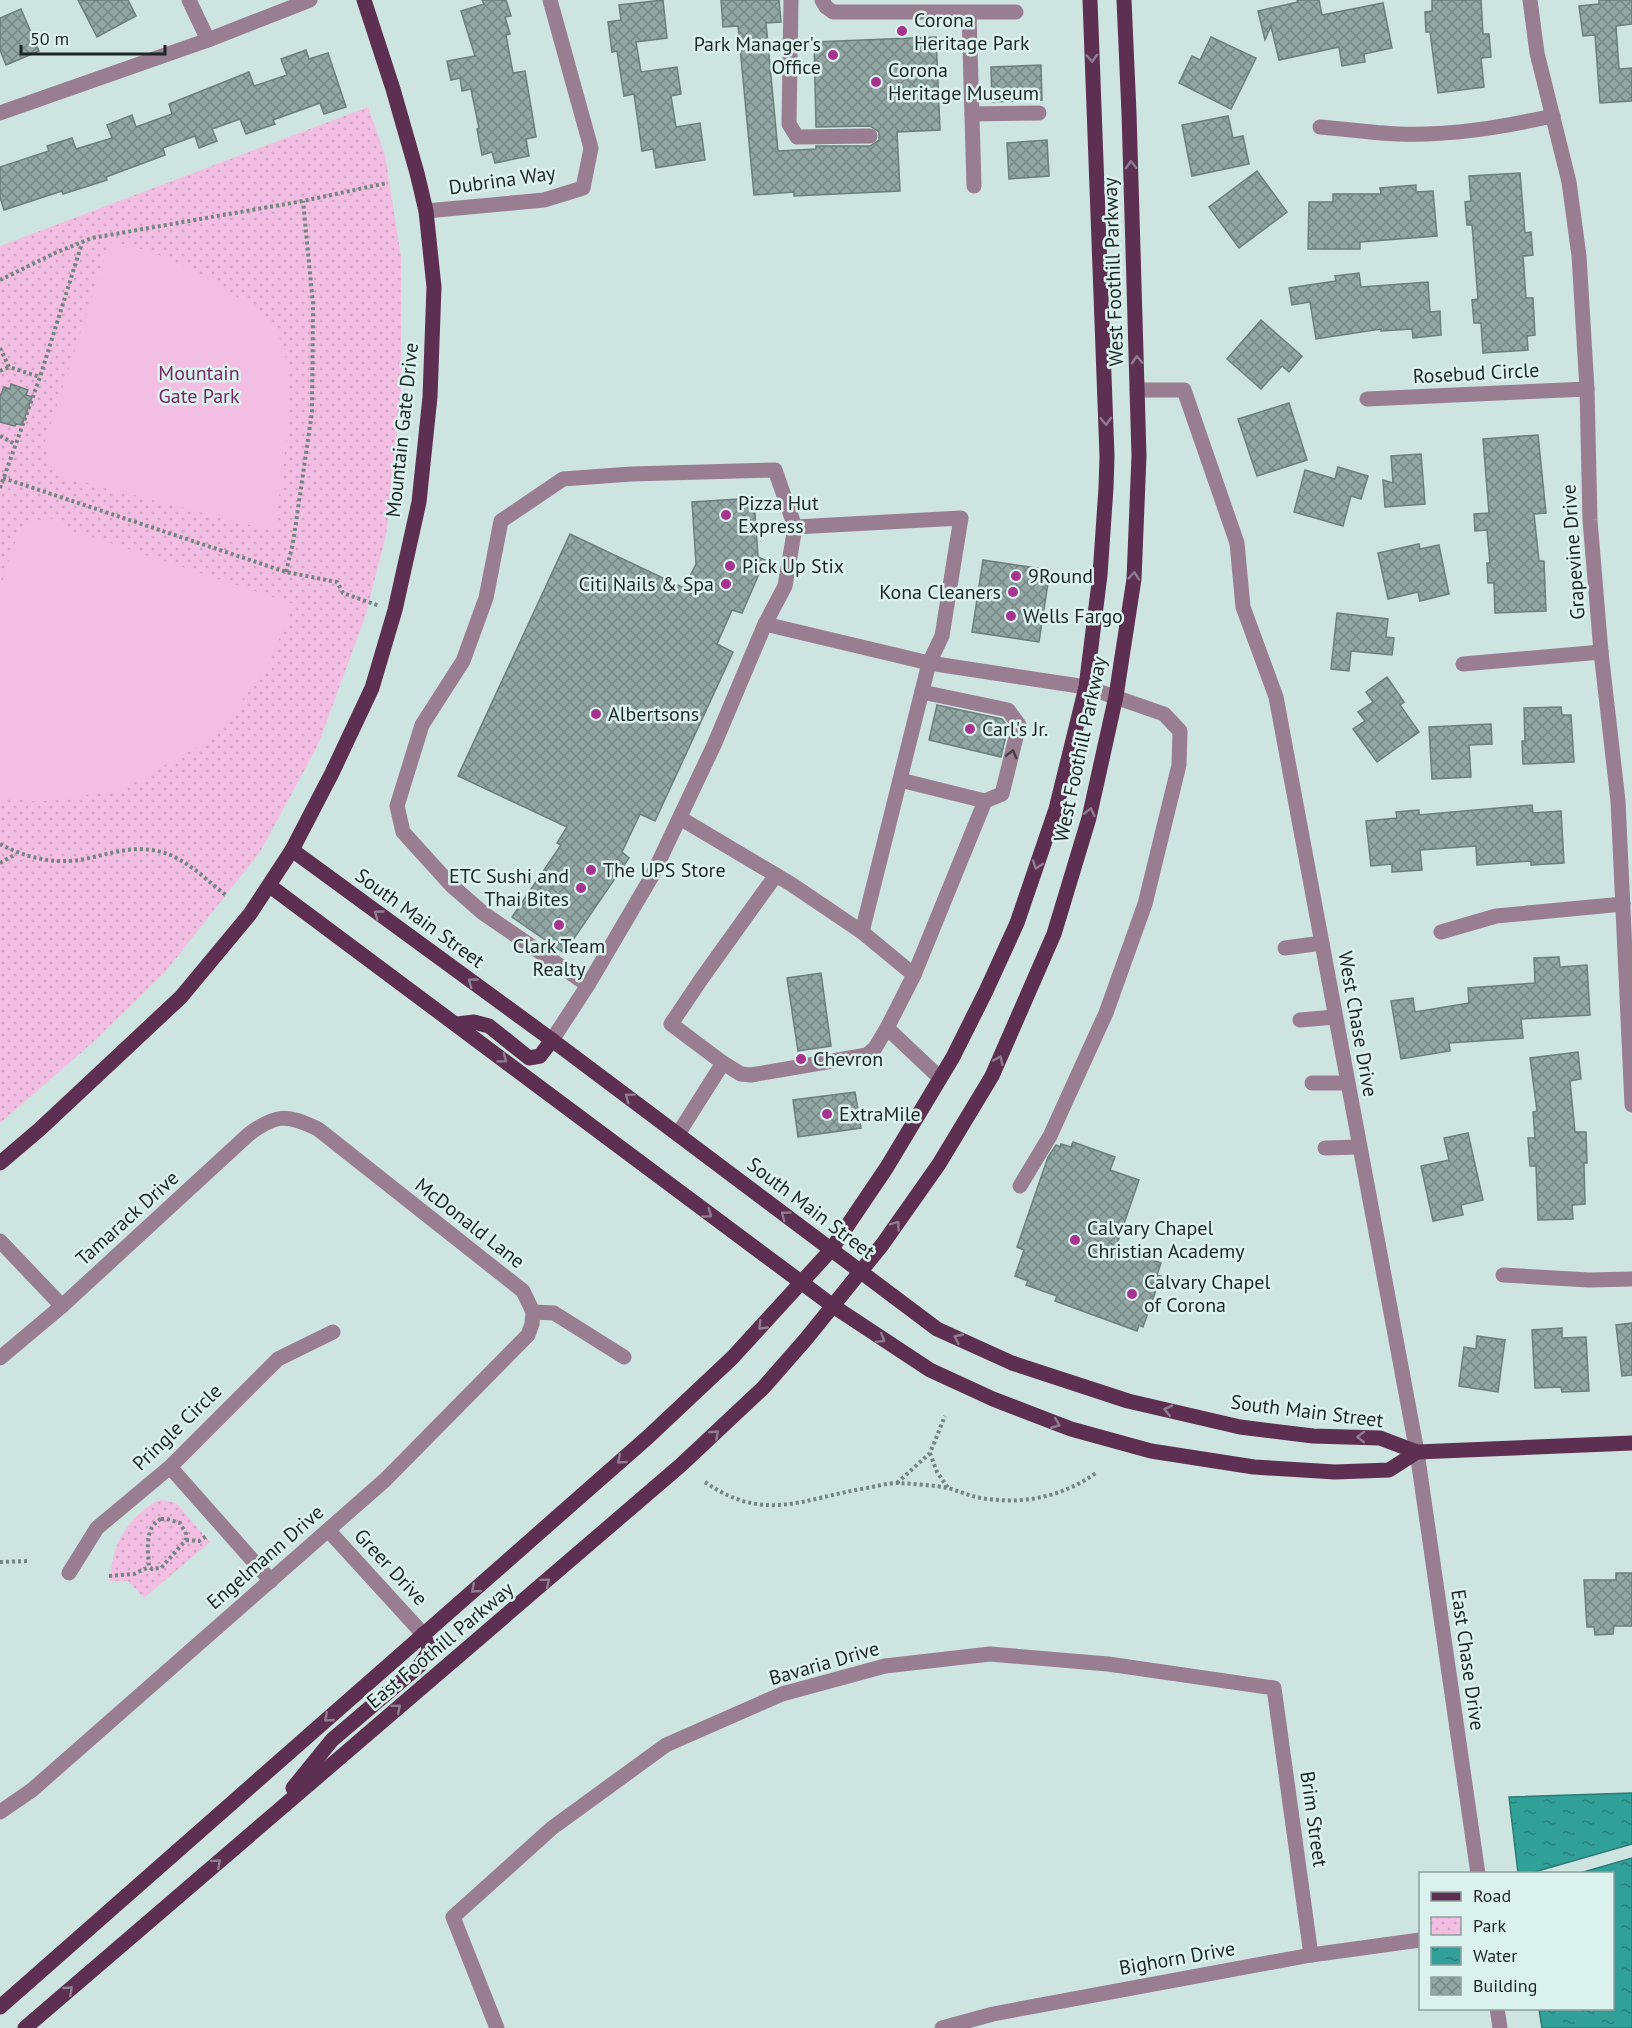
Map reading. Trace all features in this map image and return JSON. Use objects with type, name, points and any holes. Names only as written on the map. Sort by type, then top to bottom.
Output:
[{"type":"main road","name":"Mountain Gate Drive","points":[[292,850],[372,688],[395,610],[419,502],[430,398],[434,287],[426,211],[393,89],[364,0]]},
{"type":"main road","name":"West Foothill Parkway","points":[[831,1250],[887,1167],[954,1057],[1017,923],[1056,809],[1086,687],[1100,575],[1107,456],[1090,0]]},
{"type":"main road","name":"West Foothill Parkway","points":[[860,1272],[882,1245],[939,1164],[992,1076],[1025,1005],[1054,934],[1089,818],[1116,696],[1134,579],[1139,456],[1130,113],[1124,0]]},
{"type":"main road","points":[[0,1163],[40,1130],[182,997],[247,918],[292,850]]},
{"type":"main road","name":"South Main Street","points":[[292,850],[552,1040],[937,1329],[1012,1363],[1128,1401],[1240,1427],[1313,1436],[1380,1438],[1416,1452],[1632,1443]]},
{"type":"main road","points":[[270,886],[457,1024],[661,1180],[833,1306],[930,1370],[993,1399],[1071,1430],[1151,1451],[1254,1467],[1335,1472],[1389,1470],[1416,1452]]},
{"type":"main road","points":[[457,1024],[474,1022],[489,1026],[529,1058],[540,1056],[552,1040]]},
{"type":"main road","name":"East Foothill Parkway","points":[[0,2007],[648,1437],[732,1358],[831,1250]]},
{"type":"main road","name":"East Foothill Parkway","points":[[25,2028],[681,1465],[763,1388],[860,1272]]},
{"type":"main road","points":[[268,1818],[332,1740],[420,1665],[430,1650],[423,1634]]},
{"type":"street","points":[[189,0],[207,40]]},
{"type":"street","points":[[0,113],[207,40],[310,0]]},
{"type":"street","name":"Dubrina Way","points":[[426,211],[544,200],[583,188],[591,148],[550,0]]},
{"type":"street","points":[[791,0],[790,129],[797,137],[870,136]]},
{"type":"street","points":[[822,0],[833,12],[1016,12]]},
{"type":"street","name":"Grapevine Drive","points":[[1530,0],[1537,53],[1569,182],[1580,256],[1587,389],[1590,520],[1601,652],[1625,800],[1623,904],[1632,1105]]},
{"type":"street","points":[[969,13],[974,186]]},
{"type":"street","points":[[972,114],[1039,113]]},
{"type":"street","points":[[1320,127],[1398,134],[1461,132],[1554,116]]},
{"type":"street","name":"Rosebud Circle","points":[[1367,399],[1587,389]]},
{"type":"street","name":"West Chase Drive","points":[[1137,390],[1184,390],[1237,543],[1243,607],[1276,697],[1416,1452]]},
{"type":"street","points":[[552,1040],[588,985],[652,876],[680,818],[765,624],[785,586],[795,527],[775,470],[632,474],[563,479],[501,521],[486,598],[463,661],[422,725],[397,806],[403,832],[451,885],[483,913],[588,985]]},
{"type":"street","points":[[795,527],[961,519],[942,636],[929,663],[862,932]]},
{"type":"street","points":[[765,624],[929,663],[1086,687],[1164,714],[1180,731],[1179,765],[1145,904],[1106,1013],[1050,1136],[1020,1186]]},
{"type":"street","points":[[1463,664],[1601,652]]},
{"type":"street","points":[[900,780],[986,801],[1002,794],[1019,725],[1008,710],[922,692]]},
{"type":"street","points":[[776,875],[671,1024],[741,1074],[751,1075],[867,1055],[875,1048],[914,975],[986,801]]},
{"type":"street","points":[[680,818],[776,875],[862,932],[914,975]]},
{"type":"street","points":[[1441,932],[1496,916],[1623,904]]},
{"type":"street","points":[[1285,948],[1322,943]]},
{"type":"street","points":[[1300,1020],[1335,1017]]},
{"type":"street","points":[[887,1028],[940,1078]]},
{"type":"street","points":[[678,1134],[723,1063]]},
{"type":"street","points":[[1312,1083],[1347,1083]]},
{"type":"street","name":"Tamarack Drive","points":[[0,1358],[62,1306],[249,1134],[266,1122],[286,1118]]},
{"type":"street","name":"McDonald Lane","points":[[286,1118],[302,1121],[318,1129],[523,1291],[533,1312]]},
{"type":"street","points":[[1325,1148],[1359,1147]]},
{"type":"street","points":[[0,1241],[62,1306]]},
{"type":"street","points":[[1503,1275],[1589,1280],[1632,1279]]},
{"type":"street","points":[[533,1312],[554,1313],[624,1358]]},
{"type":"street","name":"Engelmann Drive","points":[[0,1812],[32,1790],[385,1480],[528,1335],[533,1312]]},
{"type":"street","name":"Pringle Circle","points":[[69,1573],[97,1528],[170,1467],[278,1359],[333,1332]]},
{"type":"street","name":"East Chase Drive","points":[[1416,1452],[1478,1872]]},
{"type":"street","points":[[170,1467],[271,1581]]},
{"type":"street","name":"Greer Drive","points":[[328,1530],[423,1634]]},
{"type":"street","name":"Bavaria Drive","points":[[497,2028],[453,1917],[552,1828],[666,1744],[782,1694],[885,1666],[990,1654],[1108,1664],[1274,1688]]},
{"type":"street","name":"Brim Street","points":[[1274,1688],[1311,1955]]},
{"type":"street","name":"Bighorn Drive","points":[[942,2028],[993,2014],[1311,1955],[1419,1940]]},
{"type":"street","points":[[1497,2010],[1500,2028]]},
{"type":"path","points":[[0,280],[54,253],[92,238],[303,201],[387,183]]},
{"type":"path","points":[[286,572],[293,543],[312,412],[314,304],[303,201]]},
{"type":"path","points":[[0,488],[40,377],[83,242]]},
{"type":"path","points":[[0,348],[9,367],[40,377]]},
{"type":"path","points":[[0,372],[9,367]]},
{"type":"path","points":[[0,436],[15,444]]},
{"type":"path","points":[[3,478],[286,572],[337,582],[343,593],[395,610]]},
{"type":"path","points":[[0,844],[17,854],[58,861],[78,860],[136,848],[160,851],[184,862],[226,896]]},
{"type":"path","points":[[0,863],[17,854]]},
{"type":"path","points":[[896,1483],[930,1453],[945,1416]]},
{"type":"path","points":[[930,1453],[937,1472],[948,1488]]},
{"type":"path","points":[[705,1482],[746,1502],[789,1506],[852,1490],[896,1483],[948,1488],[986,1499],[1029,1500],[1064,1492],[1096,1473]]},
{"type":"path","points":[[110,1576],[134,1574],[149,1567],[160,1568],[186,1540],[186,1534],[180,1523],[167,1519],[155,1522],[148,1544],[149,1567]]},
{"type":"path","points":[[186,1540],[199,1541],[208,1535]]},
{"type":"path","points":[[0,1562],[30,1561]]},
{"type":"green space","name":"Mountain Gate Park","points":[[368,107],[385,155],[401,257],[401,395],[386,535],[365,617],[318,745],[260,852],[165,972],[91,1044],[0,1123],[0,246]]},
{"type":"green space","points":[[110,242],[146,251],[204,276],[263,314],[276,332],[286,359],[289,388],[286,445],[274,531],[67,478],[50,465],[44,444]]},
{"type":"green space","points":[[50,518],[67,529],[294,604],[267,667],[216,736],[121,790],[39,802],[0,797],[0,588],[12,549],[25,524]]},
{"type":"green space","points":[[161,1500],[176,1503],[210,1542],[144,1598],[128,1581],[110,1581],[113,1561],[118,1543],[127,1527],[141,1512]]},
{"type":"water","points":[[1632,1793],[1632,1844],[1534,1872],[1518,1872],[1509,1797]]},
{"type":"water","points":[[1632,1858],[1632,2028],[1542,2028],[1539,2010],[1614,2010],[1614,1872],[1583,1872]]},
{"type":"building","points":[[78,0],[128,0],[136,16],[97,37]]},
{"type":"building","points":[[482,0],[506,0],[511,16],[505,17],[510,34],[506,35],[513,73],[525,71],[536,137],[526,139],[529,156],[495,163],[492,152],[482,155],[471,89],[462,91],[460,78],[451,80],[447,61],[475,56],[461,11],[484,4]]},
{"type":"building","points":[[663,0],[667,38],[636,42],[641,72],[677,67],[681,94],[671,96],[676,127],[700,123],[705,160],[656,168],[653,149],[642,151],[634,94],[624,96],[617,51],[612,52],[608,22],[621,20],[619,5]]},
{"type":"building","points":[[721,0],[779,0],[781,22],[766,23],[778,151],[816,149],[816,146],[870,146],[879,140],[879,132],[870,126],[816,127],[814,42],[936,37],[940,130],[897,132],[900,191],[794,196],[794,192],[754,195],[738,26],[723,27]]},
{"type":"building","points":[[1297,0],[1319,0],[1322,15],[1383,3],[1392,48],[1364,54],[1365,62],[1342,66],[1339,47],[1279,60],[1271,26],[1265,40],[1258,11],[1298,2]]},
{"type":"building","points":[[1432,0],[1481,0],[1483,34],[1489,34],[1491,57],[1481,58],[1484,87],[1438,93],[1430,32],[1426,32],[1425,12],[1432,11]]},
{"type":"building","points":[[1599,0],[1632,0],[1632,24],[1616,26],[1619,69],[1632,68],[1632,101],[1600,103],[1595,35],[1583,36],[1579,6],[1599,4]]},
{"type":"building","points":[[21,9],[39,51],[6,65],[0,50],[0,18]]},
{"type":"building","points":[[1211,37],[1256,58],[1231,109],[1179,83],[1192,56],[1200,60]]},
{"type":"building","points":[[306,50],[309,59],[328,53],[346,107],[324,114],[320,103],[273,120],[275,124],[246,134],[240,119],[212,129],[217,141],[199,148],[195,136],[163,148],[165,155],[106,177],[107,180],[63,194],[62,191],[4,210],[0,197],[0,167],[49,151],[47,146],[72,138],[76,149],[112,138],[107,125],[132,115],[136,127],[172,114],[169,104],[249,72],[254,86],[287,75],[281,59]]},
{"type":"building","points":[[1041,65],[1042,100],[992,102],[991,67]]},
{"type":"building","points":[[1228,116],[1233,138],[1243,136],[1249,164],[1192,176],[1182,125]]},
{"type":"building","points":[[1047,140],[1049,176],[1009,179],[1007,143]]},
{"type":"building","points":[[1257,171],[1287,212],[1239,248],[1209,207]]},
{"type":"building","points":[[1520,173],[1525,233],[1531,232],[1533,255],[1523,256],[1526,298],[1533,298],[1535,335],[1527,336],[1528,350],[1483,353],[1481,323],[1474,323],[1472,300],[1478,299],[1472,225],[1467,225],[1465,202],[1471,201],[1469,176]]},
{"type":"building","points":[[1416,185],[1416,192],[1433,191],[1437,236],[1360,242],[1360,249],[1308,249],[1309,202],[1333,202],[1333,194],[1381,194],[1380,188]]},
{"type":"building","points":[[1359,273],[1361,287],[1428,282],[1430,312],[1440,311],[1441,335],[1413,338],[1412,329],[1381,331],[1381,329],[1316,339],[1310,302],[1292,305],[1289,288],[1336,281],[1335,276]]},
{"type":"building","points":[[1261,320],[1302,356],[1289,372],[1282,366],[1261,389],[1227,359]]},
{"type":"building","points":[[11,384],[28,390],[26,395],[32,397],[22,425],[16,424],[15,426],[0,422],[0,396],[4,387],[10,389]]},
{"type":"building","points":[[1289,403],[1307,460],[1257,476],[1238,419]]},
{"type":"building","points":[[1538,435],[1546,513],[1534,514],[1539,561],[1544,561],[1546,611],[1495,613],[1494,583],[1488,583],[1487,563],[1490,563],[1487,530],[1475,531],[1474,514],[1489,513],[1483,439]]},
{"type":"building","points":[[1421,454],[1425,504],[1385,507],[1383,480],[1393,483],[1391,456]]},
{"type":"building","points":[[1338,467],[1368,476],[1361,499],[1351,496],[1343,526],[1294,512],[1305,470],[1335,479]]},
{"type":"building","name":"Albertsons","points":[[754,498],[758,557],[765,560],[742,613],[732,610],[717,644],[733,652],[655,821],[640,814],[622,852],[629,858],[564,953],[512,917],[561,845],[557,843],[567,827],[458,776],[570,534],[684,588],[696,564],[692,502]]},
{"type":"building","points":[[1419,544],[1420,549],[1439,545],[1449,594],[1420,601],[1418,592],[1388,599],[1378,553]]},
{"type":"building","points":[[983,560],[1050,570],[1039,642],[972,632]]},
{"type":"building","points":[[1337,613],[1388,619],[1386,637],[1394,638],[1392,655],[1351,651],[1349,671],[1331,669]]},
{"type":"building","points":[[1387,677],[1404,702],[1400,705],[1419,732],[1377,762],[1353,729],[1365,721],[1358,712],[1373,702],[1366,692]]},
{"type":"building","name":"Carl's Jr.","points":[[937,705],[1002,719],[1008,727],[1001,757],[929,740]]},
{"type":"building","points":[[1561,707],[1562,715],[1571,715],[1574,762],[1523,764],[1524,708]]},
{"type":"building","points":[[1491,724],[1492,744],[1469,745],[1471,777],[1432,779],[1429,727]]},
{"type":"building","points":[[1532,805],[1533,813],[1561,811],[1564,863],[1531,865],[1531,861],[1477,865],[1476,846],[1420,850],[1422,870],[1392,872],[1392,864],[1371,866],[1366,821],[1397,818],[1396,812],[1419,810],[1419,815]]},
{"type":"building","points":[[1559,957],[1560,967],[1587,965],[1590,1015],[1521,1019],[1523,1038],[1449,1043],[1450,1051],[1401,1059],[1391,1001],[1413,998],[1415,1012],[1469,1003],[1468,988],[1535,983],[1534,958]]},
{"type":"building","points":[[821,973],[831,1046],[798,1051],[787,978]]},
{"type":"building","points":[[1578,1052],[1581,1079],[1570,1081],[1575,1132],[1586,1132],[1585,1204],[1572,1205],[1573,1219],[1538,1220],[1536,1166],[1530,1166],[1528,1138],[1535,1138],[1533,1112],[1537,1111],[1530,1058]]},
{"type":"building","name":"ExtraMile","points":[[855,1092],[861,1128],[798,1137],[793,1100]]},
{"type":"building","points":[[1468,1133],[1483,1200],[1461,1205],[1463,1215],[1433,1221],[1421,1166],[1449,1160],[1444,1138]]},
{"type":"building","points":[[1073,1142],[1115,1157],[1110,1170],[1139,1180],[1116,1247],[1161,1263],[1157,1275],[1161,1276],[1143,1327],[1139,1325],[1137,1331],[1055,1301],[1057,1296],[1026,1285],[1028,1281],[1015,1276],[1024,1250],[1017,1247],[1048,1157],[1056,1145],[1071,1147]]},
{"type":"building","points":[[1632,1323],[1632,1375],[1622,1376],[1616,1325]]},
{"type":"building","points":[[1562,1328],[1562,1338],[1586,1337],[1589,1391],[1562,1392],[1561,1387],[1535,1388],[1532,1330]]},
{"type":"building","points":[[1477,1336],[1505,1340],[1498,1392],[1459,1386],[1464,1347],[1476,1349]]},
{"type":"building","points":[[1616,1573],[1632,1573],[1632,1626],[1614,1626],[1613,1634],[1595,1635],[1594,1627],[1587,1627],[1584,1580],[1616,1580]]},
{"type":"place","name":"Corona Heritage Park","points":[[902,31]]},
{"type":"place","name":"Park Manager's Office","points":[[833,55]]},
{"type":"place","name":"Corona Heritage Museum","points":[[876,82]]},
{"type":"place","name":"Pizza Hut Express","points":[[726,515]]},
{"type":"place","name":"Pick Up Stix","points":[[730,566]]},
{"type":"place","name":"9Round","points":[[1016,576]]},
{"type":"place","name":"Citi Nails & Spa","points":[[726,584]]},
{"type":"place","name":"Kona Cleaners","points":[[1013,592]]},
{"type":"place","name":"Wells Fargo","points":[[1011,616]]},
{"type":"place","name":"Albertsons","points":[[596,714]]},
{"type":"place","name":"Carl's Jr.","points":[[970,729]]},
{"type":"place","name":"The UPS Store","points":[[591,870]]},
{"type":"place","name":"ETC Sushi and Thai Bites","points":[[581,888]]},
{"type":"place","name":"Clark Team Realty","points":[[559,925]]},
{"type":"place","name":"Chevron","points":[[801,1059]]},
{"type":"place","name":"ExtraMile","points":[[827,1114]]},
{"type":"place","name":"Calvary Chapel Christian Academy","points":[[1075,1240]]},
{"type":"place","name":"Calvary Chapel of Corona","points":[[1132,1294]]}]
